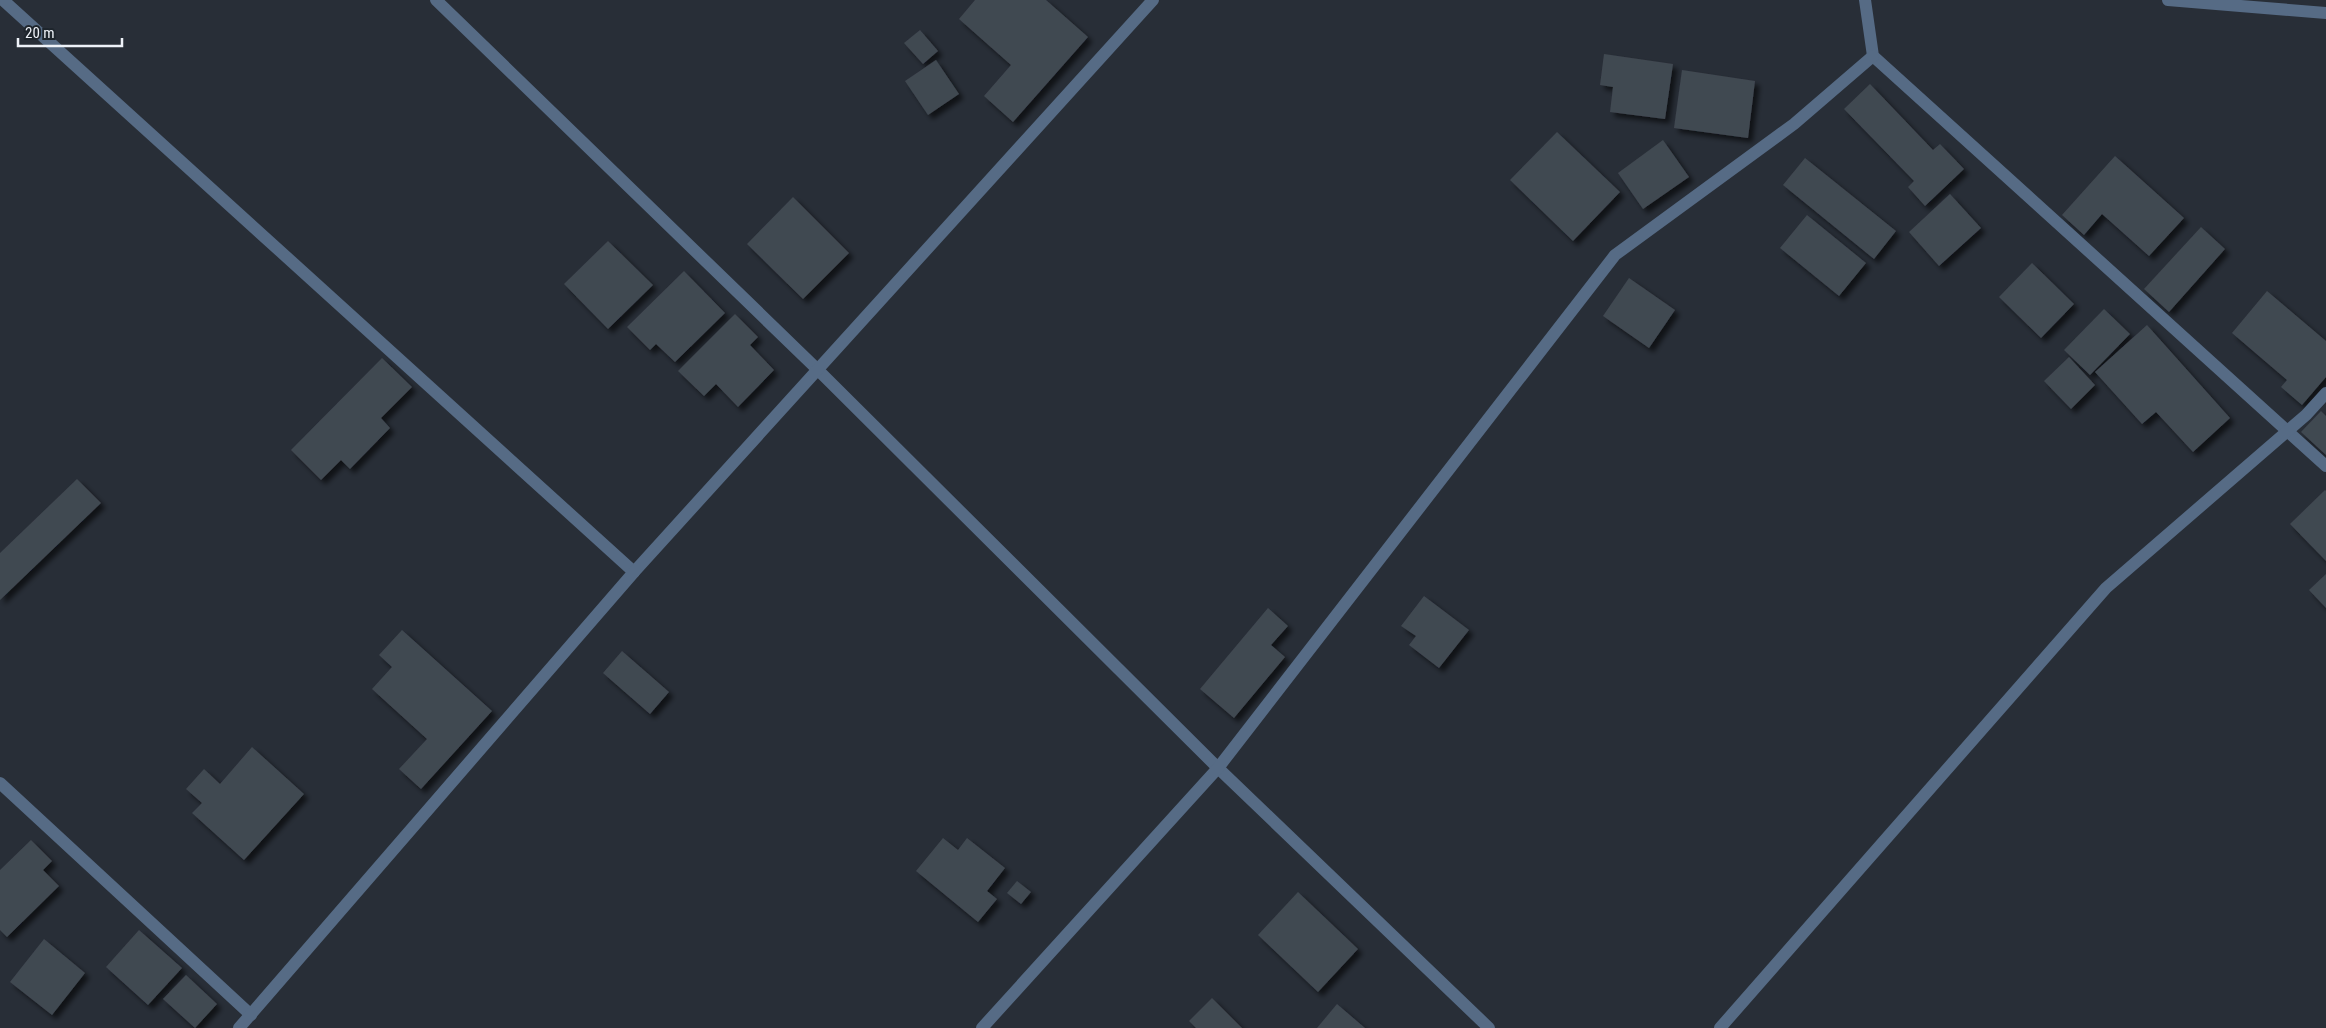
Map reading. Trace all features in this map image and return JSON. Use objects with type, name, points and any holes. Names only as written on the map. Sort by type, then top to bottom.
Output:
[{"type":"street","points":[[3,0],[634,572]]},
{"type":"street","points":[[436,0],[819,371],[1218,768],[1489,1028]]},
{"type":"street","points":[[239,1028],[634,572],[819,371],[1153,0]]},
{"type":"street","points":[[1865,0],[1873,56],[2326,466]]},
{"type":"street","points":[[2168,0],[2326,13]]},
{"type":"street","points":[[982,1028],[1218,768],[1615,255],[1794,124],[1873,56]]},
{"type":"street","points":[[1720,1028],[2106,588],[2306,415],[2326,393]]},
{"type":"street","points":[[0,783],[252,1015]]},
{"type":"building","points":[[975,0],[1046,0],[1088,37],[1013,122],[984,96],[1011,65],[959,19]]},
{"type":"building","points":[[920,30],[938,51],[923,64],[904,43]]},
{"type":"building","points":[[1604,54],[1673,64],[1665,119],[1610,112],[1613,87],[1600,85]]},
{"type":"building","points":[[936,60],[959,94],[928,115],[905,81]]},
{"type":"building","points":[[1682,70],[1755,81],[1748,138],[1674,128]]},
{"type":"building","points":[[1870,84],[1933,150],[1940,144],[1964,169],[1925,206],[1908,187],[1914,181],[1844,109]]},
{"type":"building","points":[[1557,132],[1620,192],[1573,241],[1510,180]]},
{"type":"building","points":[[1663,140],[1689,177],[1643,209],[1618,173]]},
{"type":"building","points":[[2115,156],[2184,218],[2149,256],[2102,214],[2084,235],[2062,215]]},
{"type":"building","points":[[1805,158],[1896,231],[1874,259],[1783,185]]},
{"type":"building","points":[[1950,194],[1981,228],[1939,266],[1909,232]]},
{"type":"building","points":[[793,197],[849,253],[803,299],[747,244]]},
{"type":"building","points":[[1807,215],[1866,263],[1839,296],[1780,248]]},
{"type":"building","points":[[2201,227],[2225,249],[2169,312],[2144,289]]},
{"type":"building","points":[[608,241],[653,285],[608,329],[564,284]]},
{"type":"building","points":[[2032,263],[2074,304],[2041,338],[1999,297]]},
{"type":"building","points":[[684,271],[725,313],[675,362],[656,344],[650,350],[627,327]]},
{"type":"building","points":[[1629,278],[1675,310],[1649,348],[1603,316]]},
{"type":"building","points":[[2267,291],[2326,341],[2326,377],[2302,405],[2281,387],[2287,380],[2232,333]]},
{"type":"building","points":[[2104,309],[2130,334],[2090,375],[2064,350]]},
{"type":"building","points":[[735,314],[758,337],[750,345],[774,370],[738,407],[716,384],[704,396],[678,371]]},
{"type":"building","points":[[2147,325],[2230,418],[2193,452],[2156,412],[2142,424],[2095,372]]},
{"type":"building","points":[[2069,357],[2095,385],[2071,409],[2044,381]]},
{"type":"building","points":[[382,358],[412,387],[381,418],[390,428],[350,469],[341,460],[321,480],[291,450]]},
{"type":"building","points":[[2321,411],[2326,416],[2326,455],[2301,432]]},
{"type":"building","points":[[77,479],[101,503],[0,600],[0,553]]},
{"type":"building","points":[[2326,491],[2326,561],[2290,524]]},
{"type":"building","points":[[2326,574],[2326,608],[2309,590]]},
{"type":"building","points":[[1424,596],[1469,630],[1439,668],[1409,645],[1416,636],[1401,626]]},
{"type":"building","points":[[1268,608],[1288,626],[1271,645],[1285,657],[1234,718],[1200,689]]},
{"type":"building","points":[[402,630],[492,711],[421,789],[399,769],[427,739],[372,689],[392,667],[379,655]]},
{"type":"building","points":[[622,651],[669,692],[650,714],[603,673]]},
{"type":"building","points":[[252,747],[304,794],[244,860],[192,813],[202,803],[186,789],[204,769],[220,784]]},
{"type":"building","points":[[943,838],[958,850],[967,838],[1005,868],[987,891],[997,899],[978,922],[916,871]]},
{"type":"building","points":[[31,840],[52,861],[43,870],[59,886],[7,937],[0,930],[0,870]]},
{"type":"building","points":[[1017,881],[1031,892],[1021,904],[1007,893]]},
{"type":"building","points":[[1298,892],[1358,949],[1318,992],[1258,935]]},
{"type":"building","points":[[139,930],[182,968],[148,1005],[106,967]]},
{"type":"building","points":[[44,939],[85,973],[52,1015],[10,982]]},
{"type":"building","points":[[186,975],[217,1004],[195,1028],[163,999]]},
{"type":"building","points":[[1212,998],[1242,1028],[1196,1028],[1189,1021]]},
{"type":"building","points":[[1337,1004],[1365,1028],[1317,1028]]}]
